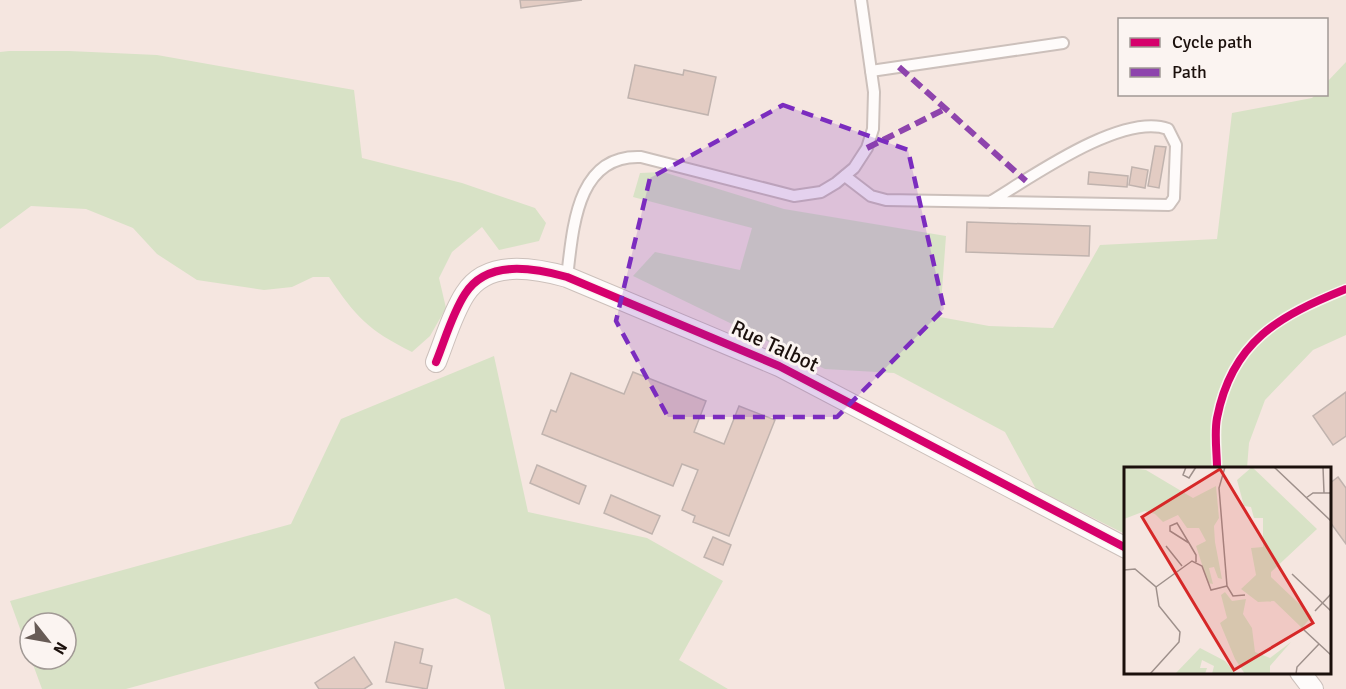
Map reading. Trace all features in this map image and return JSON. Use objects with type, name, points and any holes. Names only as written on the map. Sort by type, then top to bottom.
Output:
[{"type":"street","name":"Rue Talbot","points":[[436,362],[465,293],[480,279],[500,270],[536,268],[567,277],[779,366],[1124,547]]},
{"type":"street","points":[[1302,674],[1313,689]]},
{"type":"lane","points":[[567,277],[575,214],[580,202],[591,181],[605,164],[624,156],[641,157],[794,196],[821,192],[844,176],[867,148],[873,129],[874,92],[861,0]]},
{"type":"lane","points":[[871,71],[1063,43]]},
{"type":"lane","points":[[844,176],[871,196],[886,200],[990,202],[1169,205],[1174,198],[1176,145],[1168,129],[1158,125],[1143,125],[1094,141],[990,202]]},
{"type":"highlighted area","points":[[783,105],[908,150],[944,309],[837,417],[668,417],[616,321],[650,178]]},
{"type":"green space","points":[[0,52],[157,55],[354,90],[362,158],[462,183],[535,208],[546,223],[539,241],[499,250],[482,227],[452,252],[439,278],[446,308],[430,336],[412,352],[384,337],[364,321],[329,277],[313,277],[292,287],[264,290],[197,280],[157,254],[133,228],[86,209],[31,206],[0,229]]},
{"type":"green space","points":[[1346,62],[1346,335],[1313,350],[1265,400],[1249,443],[1247,467],[1124,467],[1124,533],[1036,489],[1005,432],[894,373],[825,369],[633,276],[655,252],[740,270],[752,228],[633,197],[640,173],[663,172],[784,209],[946,236],[940,317],[989,326],[1053,328],[1100,245],[1217,239],[1232,113],[1314,96],[1328,96],[1328,81]]},
{"type":"green space","points":[[494,356],[528,512],[647,538],[723,581],[679,660],[728,689],[505,689],[490,615],[456,598],[126,689],[42,689],[35,671],[78,671],[78,611],[18,611],[18,623],[10,601],[291,524],[341,419]]},
{"type":"building","points":[[520,0],[582,0],[521,8]]},
{"type":"building","points":[[635,65],[683,75],[684,70],[716,77],[708,115],[628,98]]},
{"type":"building","points":[[1155,146],[1166,147],[1159,188],[1148,186]]},
{"type":"building","points":[[1132,167],[1148,170],[1145,188],[1129,185]]},
{"type":"building","points":[[1089,172],[1128,176],[1127,187],[1088,184]]},
{"type":"building","points":[[967,222],[1090,226],[1089,256],[966,252]]},
{"type":"building","points":[[633,372],[706,401],[694,432],[724,444],[739,406],[775,420],[729,536],[693,522],[695,516],[682,510],[698,470],[682,464],[673,486],[542,434],[551,410],[556,412],[571,373],[624,394]]},
{"type":"building","points":[[1346,392],[1346,436],[1333,445],[1313,416]]},
{"type":"building","points":[[537,465],[586,486],[579,504],[530,483]]},
{"type":"building","points":[[1338,477],[1346,488],[1346,544],[1331,523],[1331,482]]},
{"type":"building","points":[[611,495],[660,516],[652,534],[604,513]]},
{"type":"building","points":[[713,537],[731,545],[723,565],[704,557]]},
{"type":"building","points":[[395,642],[423,649],[420,663],[432,666],[427,689],[386,682]]},
{"type":"building","points":[[354,657],[372,684],[364,689],[319,689],[315,683]]},
{"type":"marked path","points":[[899,67],[1026,181]]},
{"type":"marked path","points":[[867,148],[945,109]]},
{"type":"cycle path","points":[[436,362],[460,302],[474,283],[486,275],[498,271],[526,269],[567,277],[779,366],[1124,547]]},
{"type":"cycle path","points":[[1217,467],[1217,418],[1224,391],[1234,369],[1247,350],[1280,321],[1346,289]]}]
